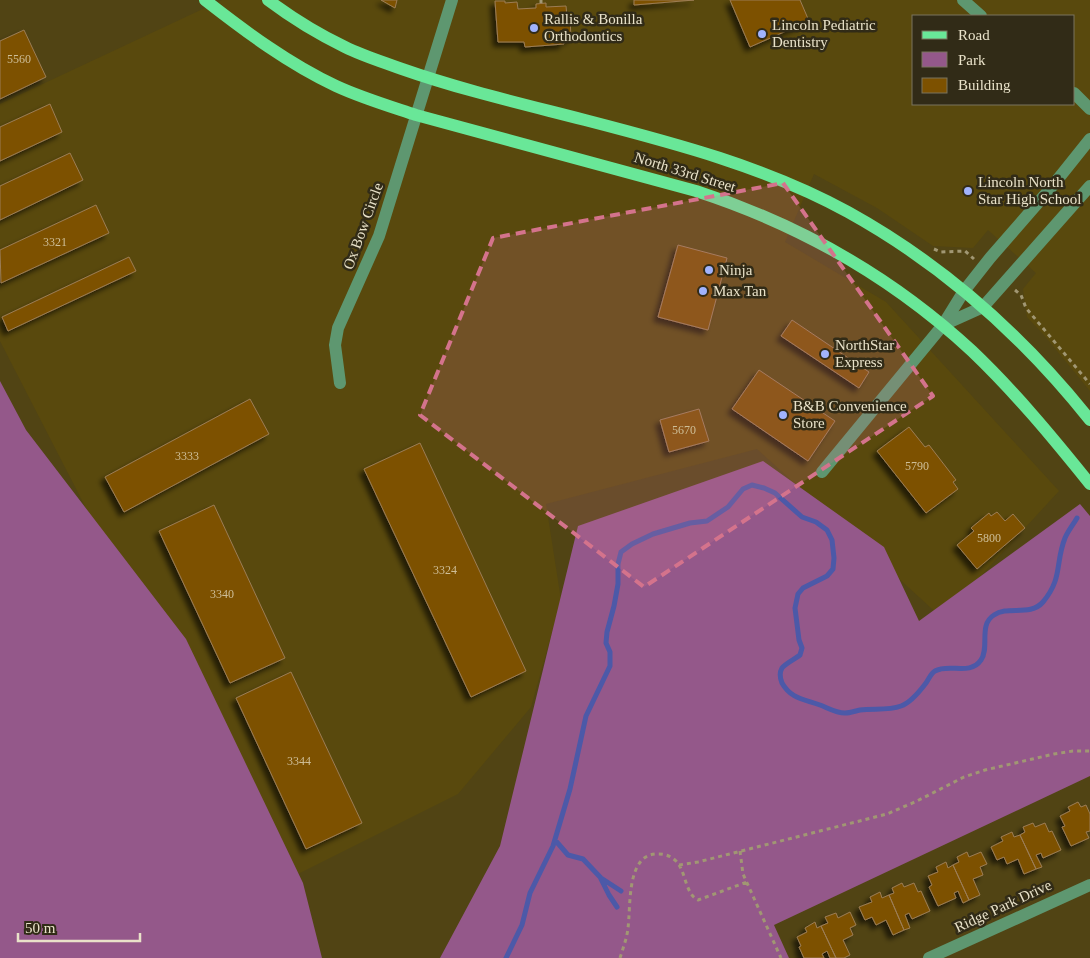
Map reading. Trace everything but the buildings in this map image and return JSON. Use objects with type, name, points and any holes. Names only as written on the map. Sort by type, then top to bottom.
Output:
[{"type":"main road","name":"North 33rd Street","points":[[206,0],[240,27],[302,68],[337,86],[416,115],[734,203],[823,244],[890,287],[943,325],[973,352],[1035,416],[1090,484]]},
{"type":"main road","name":"North 33rd Street","points":[[268,0],[314,30],[345,47],[426,78],[686,147],[748,168],[847,212],[916,254],[983,307],[1036,357],[1090,420]]},
{"type":"street","name":"Ox Bow Circle","points":[[340,383],[335,345],[338,328],[379,236],[426,78],[452,0]]},
{"type":"street","points":[[963,0],[980,15]]},
{"type":"street","points":[[1075,94],[1090,109]]},
{"type":"street","points":[[822,472],[943,325],[964,291],[1090,139]]},
{"type":"street","points":[[943,325],[983,307],[1090,186]]},
{"type":"street","name":"Ridge Park Drive","points":[[929,958],[1090,885]]},
{"type":"path","points":[[679,865],[698,862],[887,814],[964,777],[985,770],[1054,754],[1090,751]]},
{"type":"path","points":[[740,851],[742,870],[780,958]]},
{"type":"path","points":[[620,958],[628,930],[632,881],[638,863],[648,855],[661,854],[672,857],[679,865],[691,895],[698,900],[747,882]]},
{"type":"highlighted area","points":[[783,183],[933,396],[644,587],[420,415],[493,238]]},
{"type":"shaded area","points":[[222,0],[1090,0],[1090,391],[1027,317],[1023,289],[1036,273],[988,230],[973,248],[933,246],[877,208],[814,174],[785,242],[886,302],[1059,491],[942,618],[757,449],[546,504],[561,600],[531,707],[458,794],[292,877],[89,514],[0,341],[0,104]]},
{"type":"green space","points":[[0,381],[26,430],[186,639],[303,883],[322,958],[0,958]]},
{"type":"green space","points":[[763,461],[884,547],[919,621],[1080,504],[1090,516],[1090,776],[774,925],[789,958],[440,958],[500,846],[578,526]]},
{"type":"waterway","points":[[506,958],[522,925],[530,893],[553,846],[570,789],[586,716],[610,666],[610,652],[606,643],[607,632],[618,584],[618,564],[621,552],[632,544],[653,534],[690,523],[707,521],[728,507],[743,489],[752,485],[775,493],[802,517],[816,522],[827,530],[832,540],[833,569],[827,576],[803,588],[798,594],[795,608],[799,640],[802,648],[800,655],[782,668],[780,677],[789,692],[798,698],[835,711],[847,713],[901,706],[915,696],[935,671],[976,665],[981,660],[985,649],[985,630],[989,619],[1000,612],[1032,609],[1043,602],[1056,578],[1065,538],[1077,518]]},
{"type":"waterway","points":[[555,840],[568,855],[583,859],[601,878],[621,891]]},
{"type":"waterway","points":[[601,879],[617,907]]},
{"type":"place","name":"Rallis & Bonilla Orthodontics","points":[[534,28]]},
{"type":"place","name":"Lincoln Pediatric Dentistry","points":[[762,34]]},
{"type":"place","name":"Lincoln North Star High School","points":[[968,191]]},
{"type":"place","name":"Ninja","points":[[709,270]]},
{"type":"place","name":"Max Tan","points":[[703,291]]},
{"type":"place","name":"NorthStar Express","points":[[825,354]]},
{"type":"place","name":"B&B Convenience Store","points":[[783,415]]}]
